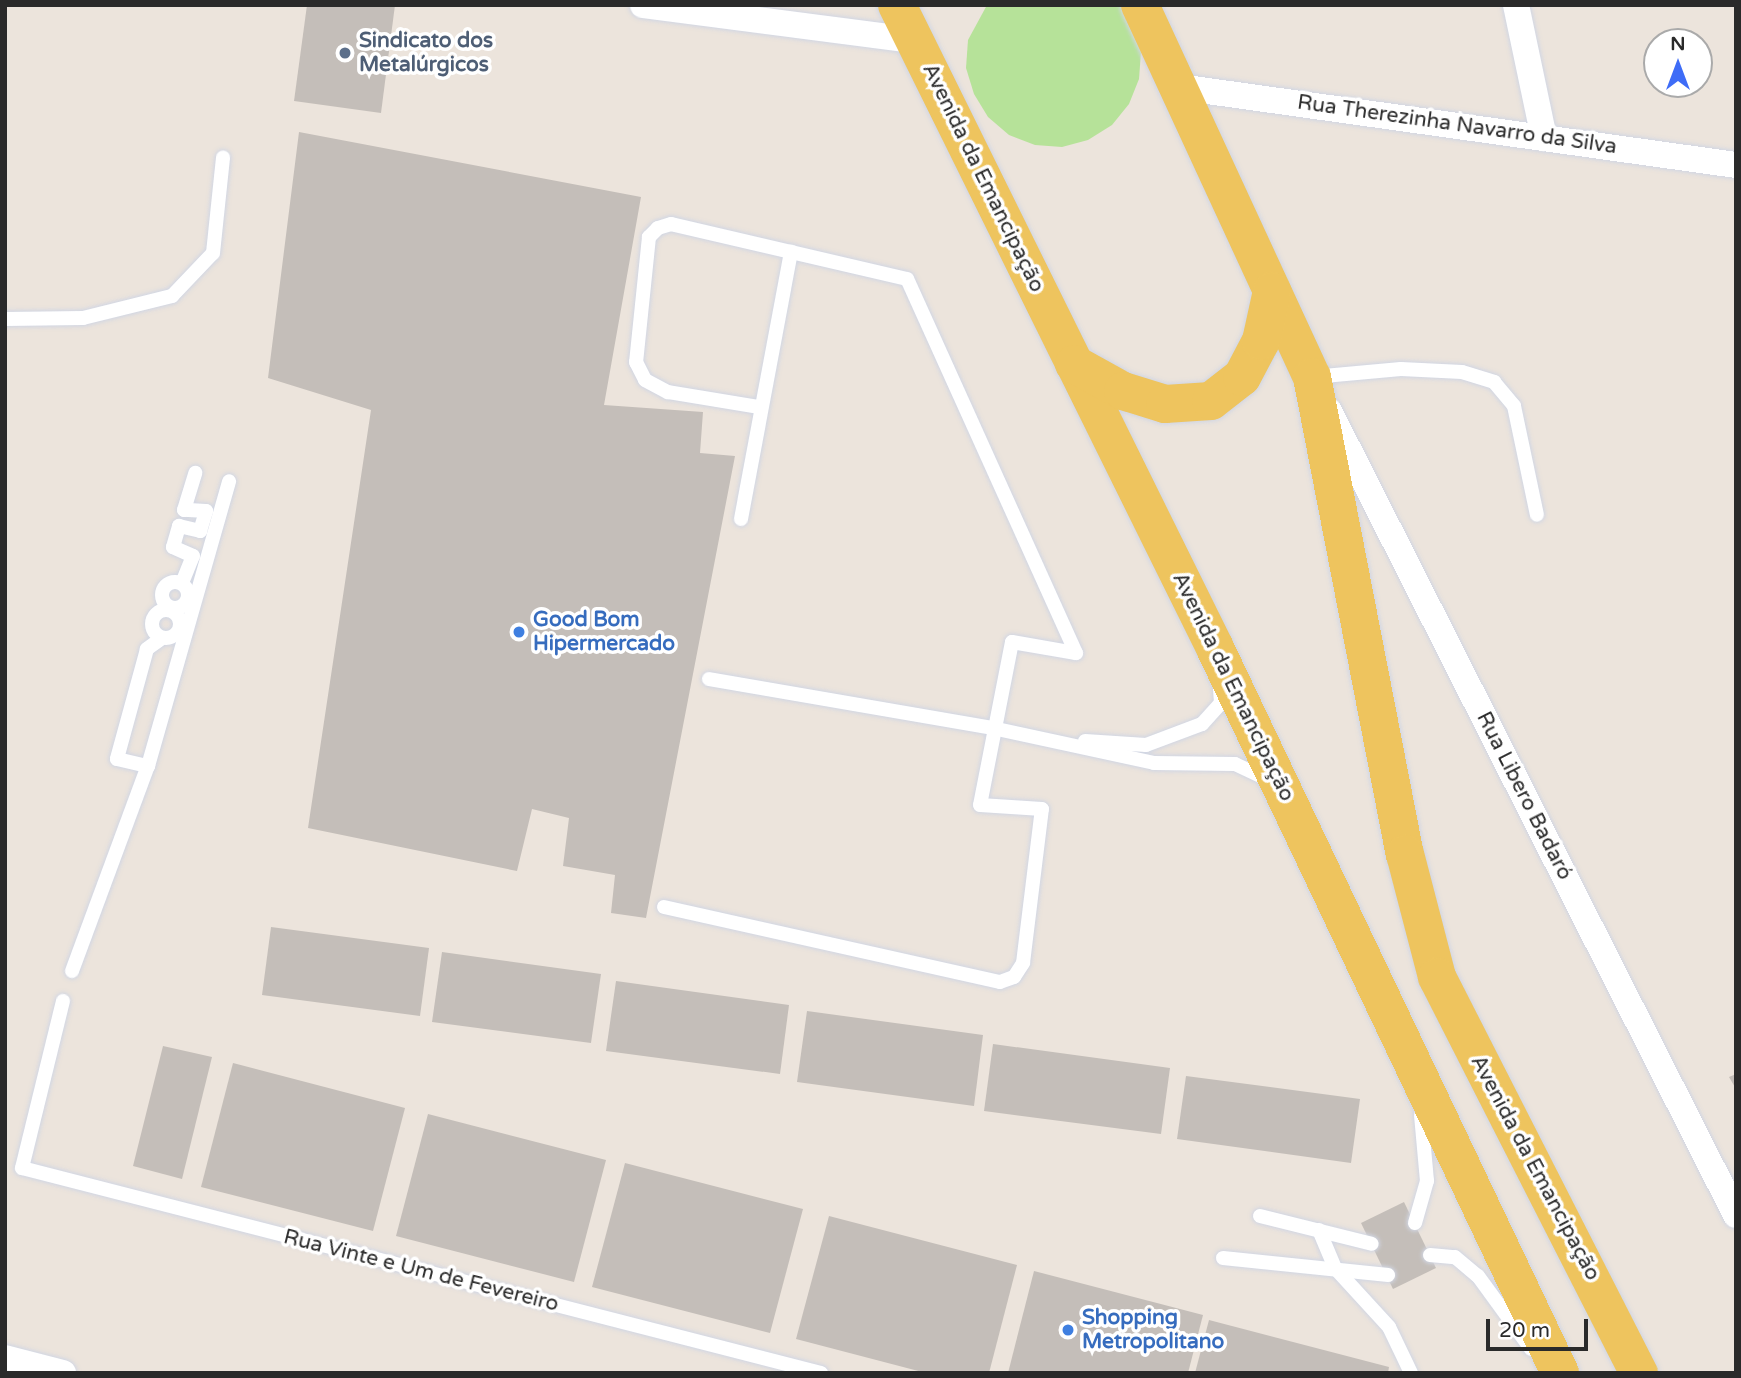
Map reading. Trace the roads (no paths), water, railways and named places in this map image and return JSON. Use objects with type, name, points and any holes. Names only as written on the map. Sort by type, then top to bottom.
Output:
[{"type":"main road","name":"Avenida da Emancipação","points":[[897,5],[1215,648],[1560,1373]]},
{"type":"main road","name":"Avenida da Emancipação","points":[[1140,5],[1312,377],[1405,854],[1437,977],[1639,1373]]},
{"type":"main road","points":[[1074,364],[1123,391],[1165,404],[1211,401],[1242,377],[1261,341],[1272,291]]},
{"type":"street","points":[[643,5],[914,40]]},
{"type":"street","points":[[1516,5],[1544,138]]},
{"type":"street","name":"Rua Therezinha Navarro da Silva","points":[[1178,87],[1736,165]]},
{"type":"street","name":"Rua Libero Badaró","points":[[1312,377],[1736,1215]]},
{"type":"street","points":[[5,1358],[63,1373]]},
{"type":"lane","points":[[5,318],[83,317],[172,296],[213,253],[223,158]]},
{"type":"lane","points":[[664,907],[1000,982],[1014,977],[1023,963],[1042,809],[980,805],[1012,642],[1076,653],[907,279],[671,224],[649,237],[636,362],[645,380],[668,392],[759,407]]},
{"type":"lane","points":[[741,519],[759,407],[791,252]]},
{"type":"lane","points":[[1312,377],[1401,369],[1462,372],[1494,382],[1514,406],[1537,515]]},
{"type":"lane","points":[[148,766],[117,759],[147,649],[162,638],[171,638],[178,631],[179,622],[171,608],[187,603],[189,594],[182,583],[193,555],[173,547],[179,526],[200,531],[206,511],[184,510],[195,473]]},
{"type":"lane","points":[[72,971],[148,766],[229,481]]},
{"type":"lane","points":[[1037,738],[1146,745],[1202,724],[1222,703],[1215,648]]},
{"type":"lane","points":[[709,679],[997,729],[1154,763],[1236,764],[1265,776],[1294,813]]},
{"type":"lane","name":"Rua Vinte e Um de Fevereiro","points":[[63,1001],[22,1168],[821,1373]]},
{"type":"lane","points":[[1394,1023],[1423,1122],[1427,1181],[1415,1223]]},
{"type":"lane","points":[[1260,1216],[1372,1244]]},
{"type":"lane","points":[[1319,1230],[1335,1268],[1389,1327],[1410,1373]]},
{"type":"lane","points":[[1430,1255],[1455,1257],[1478,1276],[1548,1373]]},
{"type":"lane","points":[[1223,1258],[1388,1275]]},
{"type":"place","name":"Sindicato dos Metalúrgicos","points":[[345,53]]},
{"type":"place","name":"Good Bom Hipermercado","points":[[519,632]]},
{"type":"place","name":"Shopping Metropolitano","points":[[1068,1330]]}]
